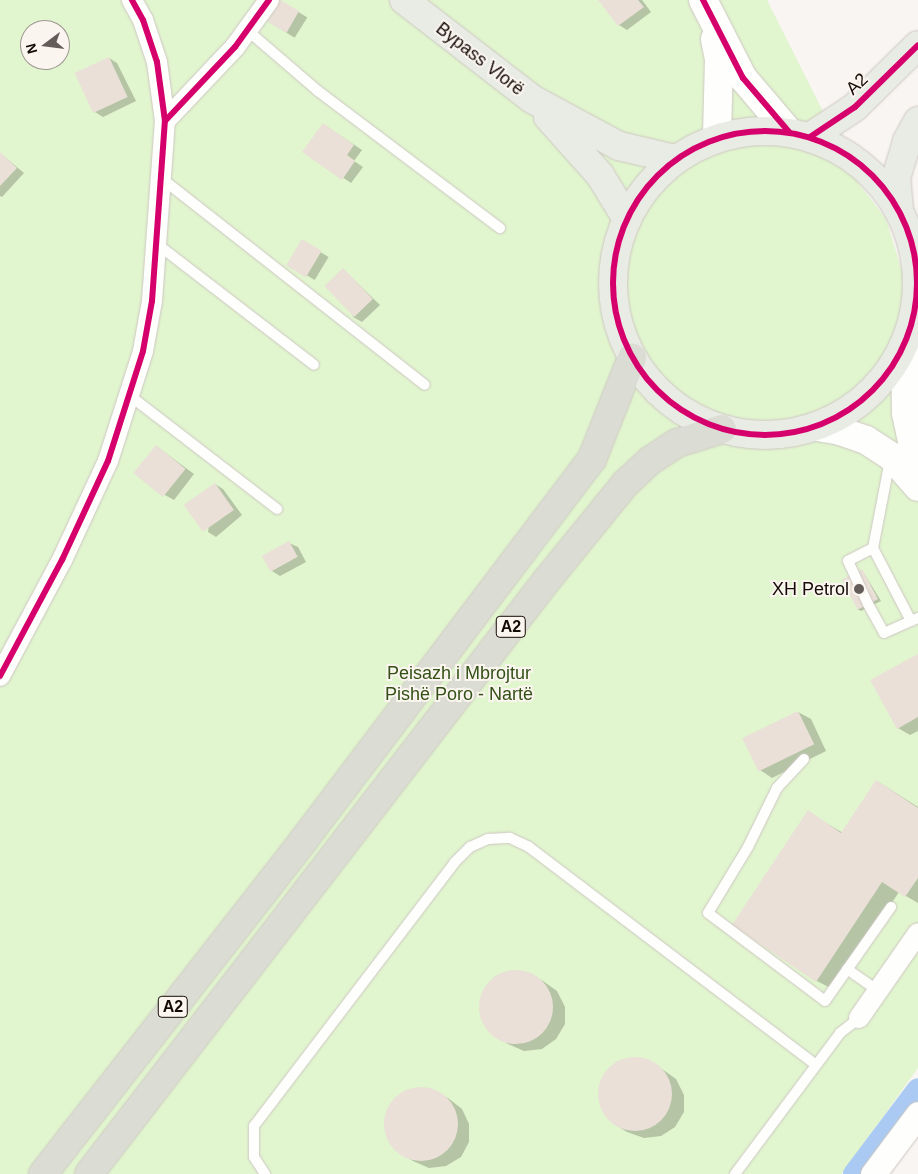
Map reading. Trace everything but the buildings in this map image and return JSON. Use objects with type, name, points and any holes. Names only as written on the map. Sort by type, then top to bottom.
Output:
[{"type":"highway","name":"A2","points":[[44,1174],[303,840],[592,459],[632,358]]},
{"type":"highway","name":"A2","points":[[89,1174],[547,580],[625,484],[652,460],[677,444],[722,429]]},
{"type":"main road","name":"Bypass Vlorë","points":[[404,0],[532,99]]},
{"type":"main road","points":[[707,10],[743,78],[799,134]]},
{"type":"main road","points":[[707,10],[719,59],[717,138]]},
{"type":"main road","name":"A2","points":[[799,134],[855,107],[918,45]]},
{"type":"main road","points":[[532,99],[619,146],[674,160]]},
{"type":"main road","points":[[532,99],[600,174],[627,219]]},
{"type":"main road","points":[[900,211],[883,186],[862,165],[838,148],[799,134],[752,130],[717,138],[674,160],[639,196],[627,219],[616,253],[613,289],[618,324],[632,358],[649,382],[670,402],[695,419],[722,429],[754,436],[778,435],[817,427],[854,408],[884,379],[905,344],[915,312],[917,277],[912,243],[900,211],[896,178],[907,141],[918,121]]},
{"type":"main road","points":[[905,344],[906,413],[918,470]]},
{"type":"main road","points":[[817,427],[837,430],[866,440],[891,456],[918,487]]},
{"type":"street","points":[[0,676],[62,560],[108,461],[143,351],[152,301],[165,121],[157,62],[143,20],[132,0]]},
{"type":"street","points":[[165,121],[247,30],[268,0]]},
{"type":"street","points":[[859,1018],[918,933]]},
{"type":"street","points":[[872,1174],[918,1114]]},
{"type":"lane","points":[[247,30],[318,91],[500,228]]},
{"type":"lane","points":[[161,178],[425,384]]},
{"type":"lane","points":[[157,244],[314,365]]},
{"type":"lane","points":[[129,395],[277,509]]},
{"type":"lane","points":[[873,548],[848,560],[884,633],[914,619],[873,548],[891,456]]},
{"type":"lane","points":[[804,760],[777,788],[748,847],[708,914],[825,1001],[891,907]]},
{"type":"lane","points":[[265,1174],[254,1157],[254,1126],[454,863],[470,847],[488,839],[510,838],[529,847],[816,1066]]},
{"type":"lane","points":[[847,969],[878,991]]},
{"type":"lane","points":[[734,1174],[840,1033],[859,1018]]},
{"type":"green space","name":"Peisazh i Mbrojtur Pishë Poro - Nartë","points":[[0,0],[767,0],[860,185],[886,219],[901,268],[918,302],[918,1068],[842,1174],[0,1174]]},
{"type":"waterway","points":[[854,1174],[918,1089]]},
{"type":"cycle path","points":[[0,676],[62,560],[108,461],[143,351],[152,301],[165,121],[157,62],[143,20],[132,0]]},
{"type":"cycle path","points":[[165,121],[235,47],[269,0]]},
{"type":"cycle path","points":[[703,0],[743,78],[789,132]]},
{"type":"cycle path","points":[[810,137],[855,107],[918,45]]},
{"type":"cycle path","points":[[765,131],[795,134],[823,142],[850,157],[873,175],[891,198],[906,225],[914,253],[917,283],[914,313],[906,341],[891,368],[873,391],[850,409],[823,424],[795,432],[765,435],[735,432],[707,424],[680,409],[657,391],[639,368],[624,341],[616,313],[613,283],[616,253],[624,225],[639,198],[657,175],[680,157],[707,142],[735,134],[765,131]]},
{"type":"place","name":"XH Petrol","points":[[859,589]]}]
